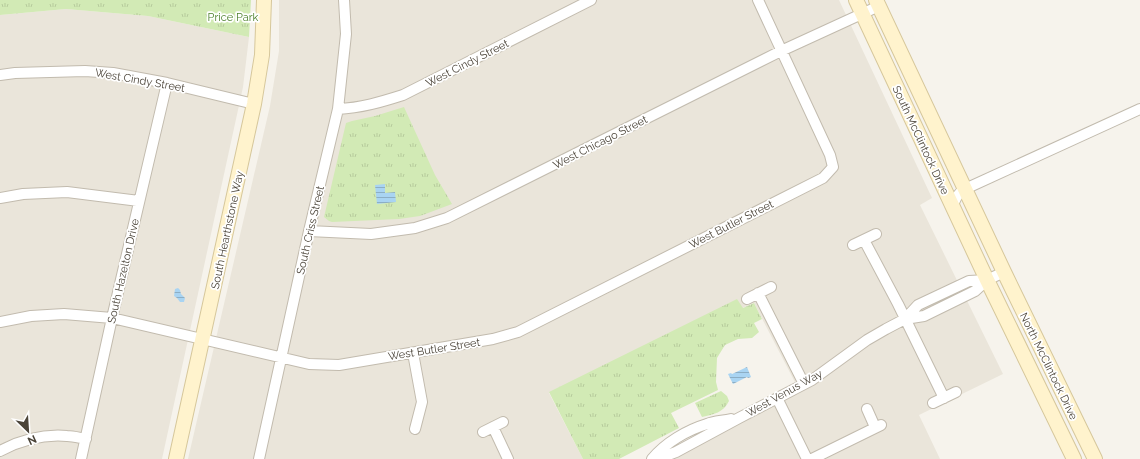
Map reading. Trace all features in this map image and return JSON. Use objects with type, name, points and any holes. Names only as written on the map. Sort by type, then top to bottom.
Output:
[{"type":"main road","name":"South Hearthstone Way","points":[[176,459],[254,104],[262,54],[264,0]]},
{"type":"main road","name":"South McClintock Drive","points":[[856,0],[987,280]]},
{"type":"main road","name":"South McClintock Drive","points":[[877,3],[1004,272]]},
{"type":"main road","name":"North McClintock Drive","points":[[1004,272],[1095,459]]},
{"type":"main road","name":"North McClintock Drive","points":[[987,280],[1074,459]]},
{"type":"street","name":"South Criss Street","points":[[259,459],[309,231],[338,109],[346,34],[344,0]]},
{"type":"street","name":"West Cindy Street","points":[[338,109],[352,109],[376,104],[403,95],[591,0]]},
{"type":"street","points":[[758,0],[781,51]]},
{"type":"street","name":"West Chicago Street","points":[[309,231],[371,234],[415,228],[447,218],[781,51],[862,13],[877,3]]},
{"type":"street","name":"West Butler Street","points":[[0,322],[31,316],[64,314],[112,318],[309,364],[339,365],[493,340],[518,332],[823,178],[833,167],[830,156],[781,51]]},
{"type":"street","name":"West Cindy Street","points":[[0,75],[15,73],[85,71],[113,73],[167,83],[254,104]]},
{"type":"street","name":"South Hazelton Drive","points":[[81,459],[112,318],[167,83]]},
{"type":"street","points":[[952,207],[956,197],[965,189],[1140,109]]},
{"type":"street","points":[[0,198],[23,194],[67,192],[139,201]]},
{"type":"street","points":[[853,245],[876,234]]},
{"type":"street","points":[[864,240],[944,398]]},
{"type":"street","name":"West Venus Way","points":[[658,459],[676,452],[812,380],[867,340],[886,329],[905,319],[924,316],[975,291],[987,280],[1004,272]]},
{"type":"street","name":"West Venus Way","points":[[905,319],[918,304],[969,281],[987,280]]},
{"type":"street","points":[[747,299],[771,287]]},
{"type":"street","points":[[758,293],[804,384]]},
{"type":"street","points":[[929,300],[934,311]]},
{"type":"street","points":[[413,353],[422,402],[414,429]]},
{"type":"street","points":[[933,403],[956,392]]},
{"type":"street","points":[[777,398],[807,459]]},
{"type":"street","points":[[812,459],[878,426],[867,409]]},
{"type":"street","points":[[652,459],[657,452],[678,437],[700,426],[708,423],[739,418]]},
{"type":"street","points":[[483,432],[503,422]]},
{"type":"street","points":[[493,427],[508,459]]},
{"type":"street","points":[[0,451],[13,444],[40,437],[67,436],[86,439]]},
{"type":"shaded area","points":[[279,0],[839,0],[932,198],[920,205],[1003,374],[919,415],[940,459],[668,459],[800,392],[754,303],[549,393],[583,459],[188,459],[270,106],[279,51]]},
{"type":"shaded area","points":[[66,9],[148,16],[249,37],[243,87],[162,459],[0,459],[0,15]]},
{"type":"green space","name":"Price Park","points":[[0,0],[251,0],[249,37],[148,16],[66,9],[0,15]]},
{"type":"green space","points":[[404,107],[435,175],[452,204],[420,216],[399,219],[329,221],[324,217],[346,123]]},
{"type":"green space","points":[[737,299],[743,308],[754,303],[762,319],[754,323],[759,332],[752,338],[738,339],[725,345],[717,358],[716,382],[718,390],[671,413],[679,428],[619,459],[583,459],[549,392]]},
{"type":"green space","points":[[721,391],[727,396],[729,401],[727,405],[721,411],[702,417],[695,403]]},
{"type":"water","points":[[385,184],[385,193],[395,192],[396,202],[377,204],[375,185]]},
{"type":"water","points":[[178,288],[185,298],[184,302],[180,302],[174,296],[175,289]]},
{"type":"water","points":[[747,367],[751,377],[747,377],[733,384],[728,374],[732,374]]}]
